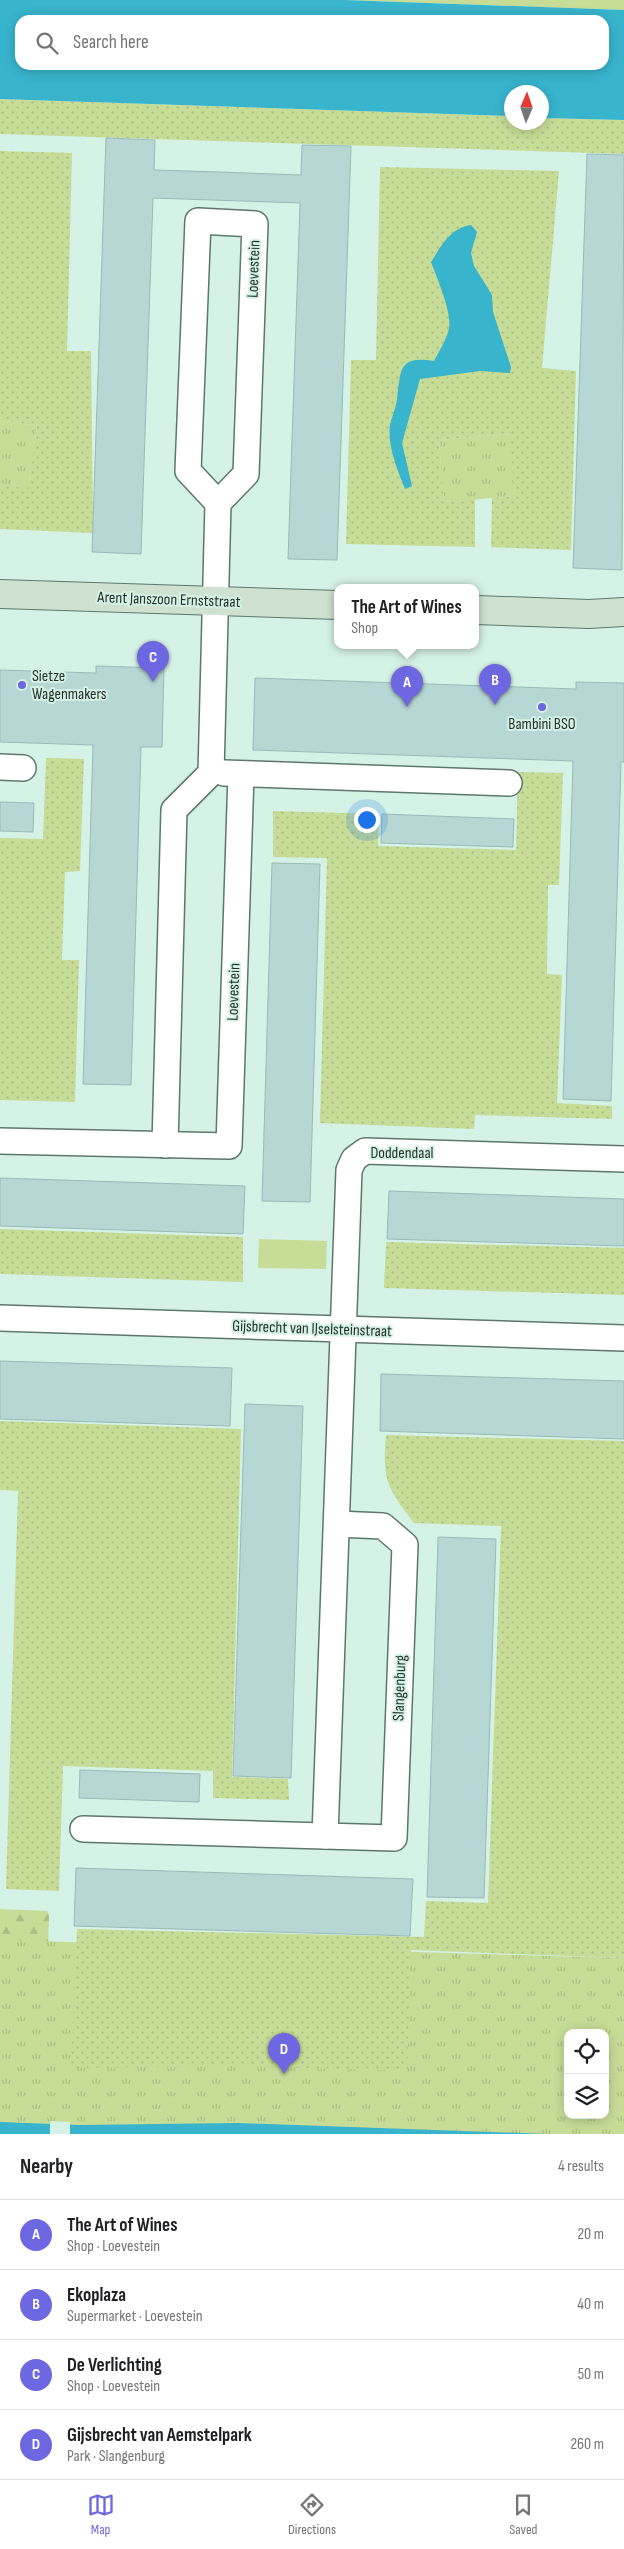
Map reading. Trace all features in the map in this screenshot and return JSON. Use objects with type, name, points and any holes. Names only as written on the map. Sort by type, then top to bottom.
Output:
[{"type":"street","name":"Loevestein","points":[[198,221],[255,224],[246,474],[218,503],[188,471],[198,221]]},
{"type":"street","points":[[165,1145],[174,810],[211,773],[218,503]]},
{"type":"street","name":"Arent Janszoon Ernststraat","points":[[0,594],[334,605]]},
{"type":"street","points":[[479,610],[589,614],[624,612]]},
{"type":"street","points":[[211,773],[509,783]]},
{"type":"street","name":"Loevestein","points":[[0,1141],[230,1146],[241,774]]},
{"type":"street","name":"Doddendaal","points":[[345,1330],[349,1170],[354,1159],[365,1152],[624,1159]]},
{"type":"street","name":"Gijsbrecht van IJselsteinstraat","points":[[0,1318],[624,1338]]},
{"type":"street","points":[[325,1836],[345,1330]]},
{"type":"street","name":"Slangenburg","points":[[83,1828],[394,1838],[405,1545],[383,1526],[337,1524]]},
{"type":"green space","points":[[344,0],[624,0],[624,10]]},
{"type":"green space","points":[[0,99],[504,116],[504,130],[549,130],[549,118],[624,120],[624,154],[0,134]]},
{"type":"green space","points":[[0,151],[72,153],[67,351],[91,351],[93,533],[0,529],[0,486],[28,488],[37,426],[0,420]]},
{"type":"green space","points":[[380,167],[559,171],[542,368],[576,371],[571,550],[491,547],[492,498],[515,496],[509,434],[439,440],[444,502],[475,499],[475,547],[346,544],[351,360],[376,360]]},
{"type":"green space","points":[[0,420],[37,426],[28,489],[0,486]]},
{"type":"green space","points":[[510,434],[515,496],[444,502],[439,440]]},
{"type":"green space","points":[[46,758],[84,759],[80,871],[65,872],[62,960],[79,960],[75,1102],[0,1100],[0,838],[43,839]]},
{"type":"green space","points":[[518,772],[563,773],[559,885],[548,885],[547,974],[562,975],[557,1103],[612,1106],[612,1119],[475,1115],[474,1129],[320,1123],[327,858],[273,857],[273,811],[379,814],[378,846],[516,850]]},
{"type":"green space","points":[[0,1229],[243,1237],[243,1282],[0,1274]]},
{"type":"green space","points":[[259,1239],[327,1241],[326,1269],[258,1268]]},
{"type":"green space","points":[[386,1242],[624,1248],[624,1295],[384,1288]]},
{"type":"green space","points":[[0,1421],[241,1429],[232,1777],[288,1779],[289,1800],[213,1798],[213,1771],[63,1766],[59,1891],[6,1889],[18,1491],[0,1490]]},
{"type":"green space","points":[[386,1435],[624,1441],[624,1958],[411,1950],[407,2071],[240,2066],[71,2068],[77,1929],[424,1937],[426,1901],[488,1903],[501,1526],[414,1523],[398,1501],[388,1482],[385,1462]]},
{"type":"green space","points":[[0,1909],[47,1911],[49,1915],[46,2034],[0,2035]]},
{"type":"green space","points":[[0,1940],[624,1958],[624,2134],[0,2134]]},
{"type":"water","points":[[0,0],[344,0],[624,10],[624,120],[549,118],[549,85],[504,85],[504,116],[0,99]]},
{"type":"water","points":[[471,225],[477,232],[471,253],[474,266],[492,295],[493,312],[511,367],[510,373],[480,371],[420,379],[402,443],[412,486],[405,489],[394,458],[389,433],[399,380],[403,367],[408,363],[414,360],[434,361],[445,341],[449,328],[448,313],[431,262],[447,238],[457,230]]},
{"type":"water","points":[[0,2122],[79,2125],[238,2123],[548,2134],[0,2134]]},
{"type":"pier","points":[[50,2121],[70,2122],[70,2134],[50,2134]]},
{"type":"building","points":[[106,138],[155,140],[154,170],[301,175],[302,145],[351,146],[337,560],[288,559],[300,203],[153,198],[141,554],[92,552]]},
{"type":"building","points":[[587,154],[624,155],[622,570],[573,568]]},
{"type":"building","points":[[96,666],[164,668],[162,747],[141,747],[131,1085],[83,1084],[93,745],[0,742],[0,670],[96,673]]},
{"type":"building","points":[[255,678],[576,689],[576,682],[624,683],[624,762],[621,762],[611,1101],[563,1099],[573,761],[253,750]]},
{"type":"building","points":[[0,802],[34,803],[33,832],[0,831]]},
{"type":"building","points":[[382,814],[514,819],[513,847],[381,843]]},
{"type":"building","points":[[272,863],[320,864],[310,1202],[262,1201]]},
{"type":"building","points":[[0,1178],[245,1186],[243,1234],[0,1226]]},
{"type":"building","points":[[389,1191],[624,1199],[624,1246],[387,1239]]},
{"type":"building","points":[[0,1361],[232,1368],[230,1426],[0,1419]]},
{"type":"building","points":[[381,1374],[624,1381],[624,1439],[380,1431]]},
{"type":"building","points":[[245,1404],[303,1406],[291,1778],[233,1776]]},
{"type":"building","points":[[438,1537],[496,1539],[484,1898],[427,1897]]},
{"type":"building","points":[[80,1770],[200,1774],[199,1802],[79,1798]]},
{"type":"building","points":[[76,1868],[413,1879],[410,1936],[74,1926]]},
{"type":"place","name":"De Verlichting","points":[[153,682]]},
{"type":"place","name":"Sietze Wagenmakers","points":[[22,685]]},
{"type":"place","name":"Ekoplaza","points":[[495,705]]},
{"type":"place","name":"The Art of Wines","points":[[407,707]]},
{"type":"place","name":"Bambini BSO","points":[[542,707]]},
{"type":"place","name":"Gijsbrecht van Aemstelpark","points":[[284,2074]]}]
